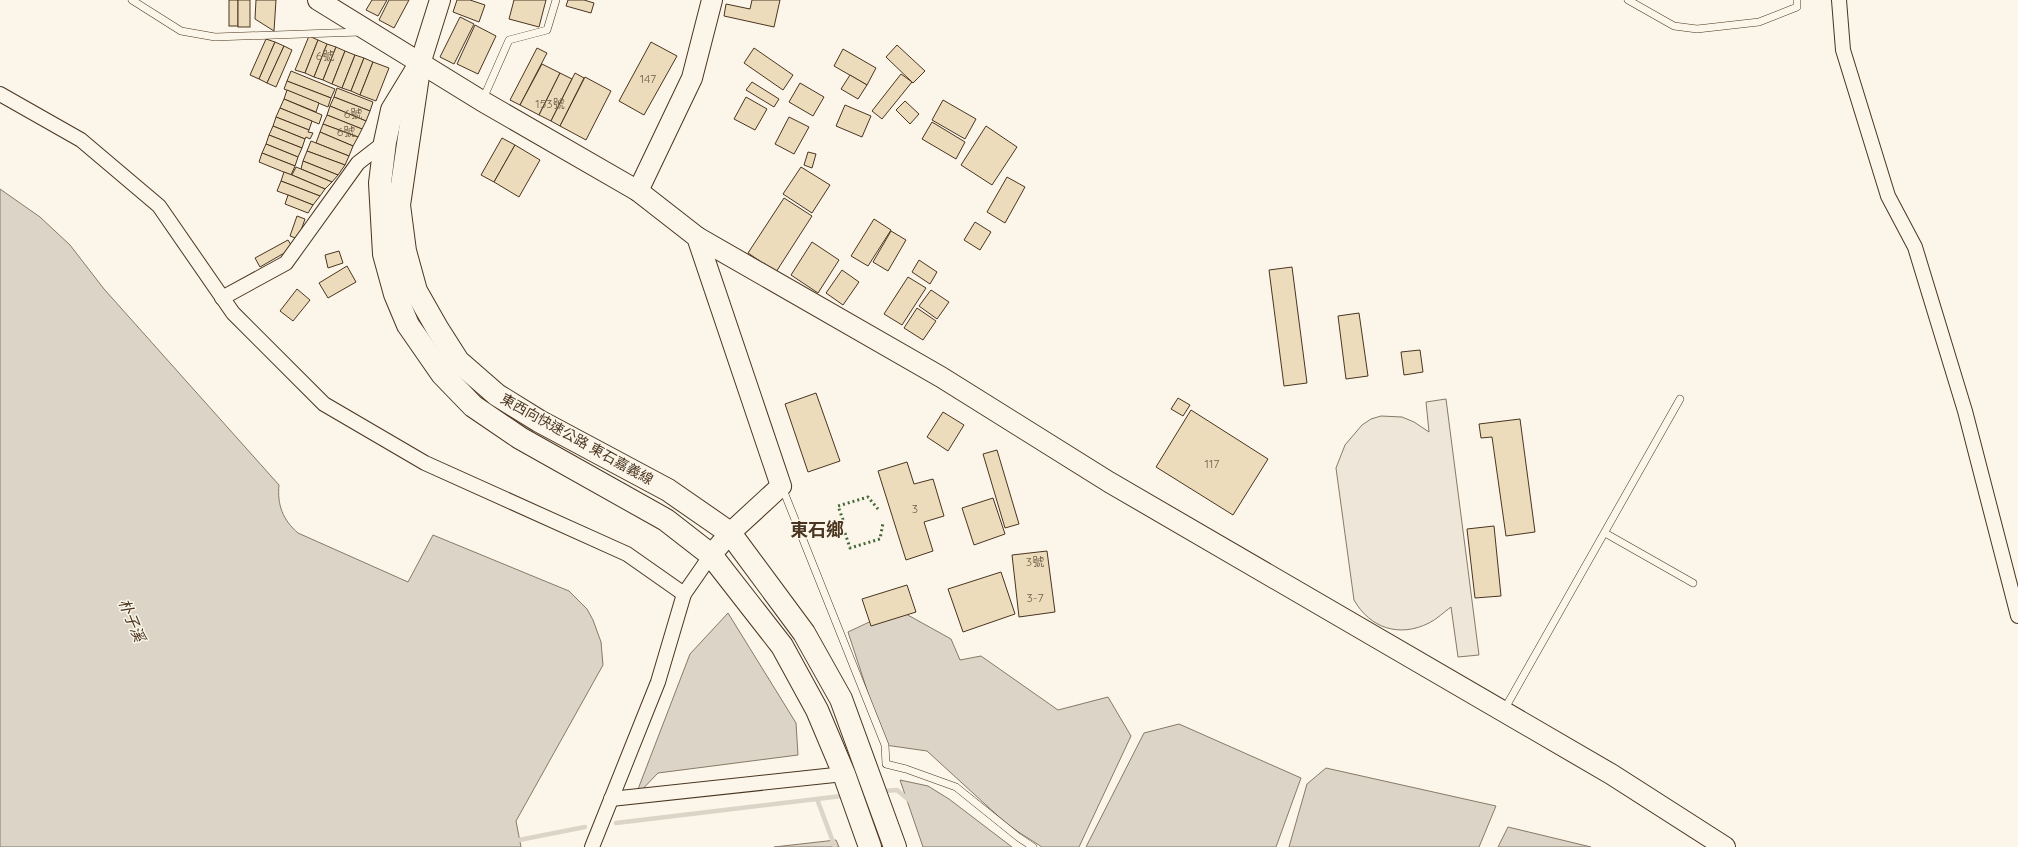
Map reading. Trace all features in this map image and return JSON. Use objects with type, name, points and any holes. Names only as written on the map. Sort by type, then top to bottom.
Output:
[{"type":"main road","points":[[420,64],[440,0]]},
{"type":"main road","points":[[638,191],[692,78],[712,0]]},
{"type":"main road","points":[[326,2],[420,64],[638,191],[697,237],[941,377],[1109,482],[1611,774],[1725,847]]},
{"type":"main road","name":"東西向快速公路 東石嘉義線","points":[[420,64],[392,110],[385,142],[380,183],[384,254],[395,294],[408,325],[442,374],[473,406],[520,438],[666,520],[711,555],[782,646],[818,710],[844,774],[870,847]]},
{"type":"main road","name":"東西向快速公路 東石嘉義線","points":[[420,64],[399,205],[405,251],[416,291],[458,361],[497,395],[539,421],[668,490],[730,533],[804,633],[841,699],[895,847]]},
{"type":"main road","points":[[697,237],[781,486],[730,533],[711,555]]},
{"type":"street","points":[[1839,0],[1844,50],[1888,196],[1915,247],[1965,411],[2018,616]]},
{"type":"street","points":[[0,94],[82,140],[159,206],[233,313],[324,404],[425,463],[627,554],[684,594]]},
{"type":"street","points":[[222,298],[286,263],[358,163],[385,142],[407,146]]},
{"type":"street","points":[[592,847],[658,682],[684,594],[711,555]]},
{"type":"street","points":[[611,799],[844,774]]},
{"type":"lane","points":[[132,0],[181,31],[215,37],[368,31]]},
{"type":"lane","points":[[482,101],[509,40],[547,30],[556,0]]},
{"type":"lane","points":[[1628,0],[1674,26],[1697,29],[1759,22],[1797,7],[1797,0]]},
{"type":"lane","points":[[1503,711],[1680,399]]},
{"type":"lane","points":[[781,486],[885,745],[886,764],[906,769],[956,787],[1018,838],[1033,847]]},
{"type":"lane","points":[[1605,533],[1693,583]]},
{"type":"shaded area","points":[[1446,399],[1479,655],[1458,657],[1451,607],[1429,623],[1407,630],[1396,630],[1386,628],[1368,618],[1354,600],[1336,468],[1345,445],[1362,425],[1371,419],[1381,416],[1402,417],[1414,422],[1429,432],[1426,402]]},
{"type":"water","name":"朴子溪","points":[[0,189],[40,217],[70,245],[104,289],[279,485],[279,499],[282,512],[288,523],[298,533],[408,582],[433,535],[569,591],[587,609],[593,620],[601,642],[603,665],[516,821],[521,847],[0,847]]},
{"type":"water","points":[[897,609],[951,639],[960,660],[981,656],[1058,710],[1108,697],[1131,736],[1079,847],[1042,847],[1009,826],[927,751],[885,745],[848,632]]},
{"type":"water","points":[[728,613],[796,723],[798,755],[658,773],[635,797],[690,654]]},
{"type":"water","points":[[1179,724],[1301,778],[1276,847],[1086,847],[1144,733]]},
{"type":"water","points":[[1326,768],[1496,806],[1479,847],[1289,847],[1307,784]]},
{"type":"water","points":[[900,780],[928,786],[949,799],[1012,847],[923,847]]},
{"type":"water","points":[[1508,827],[1591,847],[1498,847]]},
{"type":"water","points":[[836,840],[839,847],[774,847]]},
{"type":"building","points":[[229,0],[238,0],[238,26],[229,26]]},
{"type":"building","points":[[238,0],[250,0],[250,27],[238,27]]},
{"type":"building","points":[[256,0],[276,0],[274,31],[255,19]]},
{"type":"building","points":[[372,0],[387,0],[378,16],[366,10]]},
{"type":"building","points":[[389,0],[409,0],[394,28],[379,20]]},
{"type":"building","points":[[457,0],[470,0],[485,5],[479,22],[453,12]]},
{"type":"building","points":[[514,0],[546,0],[539,27],[509,19]]},
{"type":"building","points":[[568,0],[584,0],[594,3],[591,13],[566,6]]},
{"type":"building","points":[[752,0],[780,0],[774,27],[724,16],[726,4],[750,9]]},
{"type":"building","points":[[460,17],[474,24],[454,64],[440,57]]},
{"type":"building","points":[[475,25],[496,36],[478,74],[457,64]]},
{"type":"building","points":[[309,36],[318,40],[305,73],[295,70]]},
{"type":"building","points":[[266,39],[275,42],[259,79],[250,75]]},
{"type":"building","points":[[318,40],[327,44],[314,77],[305,73]]},
{"type":"building","points":[[275,42],[284,46],[267,83],[259,79]]},
{"type":"building","points":[[651,42],[677,56],[644,115],[619,101]]},
{"type":"building","points":[[327,44],[336,47],[323,80],[314,77]]},
{"type":"building","points":[[897,45],[925,71],[913,83],[886,57]]},
{"type":"building","points":[[284,46],[292,50],[276,87],[267,83]]},
{"type":"building","points":[[336,47],[345,51],[332,84],[323,80]]},
{"type":"building","points":[[537,48],[547,53],[520,105],[510,100]]},
{"type":"building","points":[[754,48],[793,75],[783,90],[744,63]]},
{"type":"building","points":[[843,49],[876,68],[867,85],[834,66]]},
{"type":"building","points":[[345,51],[355,55],[342,88],[332,84]]},
{"type":"building","points":[[355,55],[364,58],[351,91],[342,88]]},
{"type":"building","points":[[364,58],[373,62],[360,95],[351,91]]},
{"type":"building","points":[[373,62],[389,68],[376,101],[360,95]]},
{"type":"building","points":[[542,64],[560,73],[539,115],[520,105]]},
{"type":"building","points":[[291,71],[335,89],[331,98],[287,81]]},
{"type":"building","points":[[560,73],[572,79],[551,121],[539,115]]},
{"type":"building","points":[[575,73],[584,78],[560,126],[551,121]]},
{"type":"building","points":[[901,74],[912,82],[882,119],[872,111]]},
{"type":"building","points":[[850,75],[867,85],[858,99],[841,89]]},
{"type":"building","points":[[585,77],[611,91],[586,140],[560,126]]},
{"type":"building","points":[[287,81],[331,98],[328,107],[284,89]]},
{"type":"building","points":[[752,82],[779,99],[774,107],[746,90]]},
{"type":"building","points":[[800,83],[824,97],[813,116],[789,102]]},
{"type":"building","points":[[337,88],[373,102],[370,111],[334,97]]},
{"type":"building","points":[[287,90],[319,103],[316,112],[284,99]]},
{"type":"building","points":[[334,97],[370,111],[366,121],[330,106]]},
{"type":"building","points":[[746,97],[767,109],[755,130],[734,119]]},
{"type":"building","points":[[284,99],[322,115],[319,124],[280,108]]},
{"type":"building","points":[[943,100],[976,119],[965,139],[932,120]]},
{"type":"building","points":[[905,101],[919,114],[910,124],[896,110]]},
{"type":"building","points":[[845,105],[871,116],[862,137],[836,126]]},
{"type":"building","points":[[330,106],[366,121],[362,129],[327,115]]},
{"type":"building","points":[[280,108],[312,121],[309,130],[276,117]]},
{"type":"building","points":[[327,115],[362,129],[358,137],[323,124]]},
{"type":"building","points":[[276,117],[309,130],[308,132],[313,133],[310,139],[306,137],[305,139],[273,126]]},
{"type":"building","points":[[789,117],[809,127],[794,154],[775,144]]},
{"type":"building","points":[[932,122],[965,142],[956,159],[922,139]]},
{"type":"building","points":[[323,124],[358,137],[353,146],[320,132]]},
{"type":"building","points":[[273,126],[305,139],[302,148],[269,135]]},
{"type":"building","points":[[986,126],[1017,147],[992,185],[961,165]]},
{"type":"building","points":[[320,132],[353,146],[349,156],[316,143]]},
{"type":"building","points":[[269,135],[302,148],[298,157],[266,144]]},
{"type":"building","points":[[502,138],[515,145],[494,182],[481,175]]},
{"type":"building","points":[[311,141],[349,156],[345,165],[307,151]]},
{"type":"building","points":[[266,144],[298,157],[295,166],[262,153]]},
{"type":"building","points":[[515,145],[540,160],[519,197],[494,182]]},
{"type":"building","points":[[307,151],[345,165],[338,175],[303,161]]},
{"type":"building","points":[[808,152],[816,154],[812,168],[804,165]]},
{"type":"building","points":[[262,153],[295,166],[291,175],[259,162]]},
{"type":"building","points":[[303,161],[338,175],[332,182],[301,169]]},
{"type":"building","points":[[296,167],[332,182],[325,189],[292,175]]},
{"type":"building","points":[[801,167],[830,185],[812,213],[783,194]]},
{"type":"building","points":[[284,172],[325,189],[320,196],[281,181]]},
{"type":"building","points":[[1007,177],[1025,187],[1005,223],[987,212]]},
{"type":"building","points":[[281,181],[320,196],[313,205],[277,191]]},
{"type":"building","points":[[288,195],[313,205],[308,213],[285,204]]},
{"type":"building","points":[[784,198],[812,216],[776,272],[748,253]]},
{"type":"building","points":[[297,216],[305,219],[298,239],[290,236]]},
{"type":"building","points":[[874,219],[891,230],[868,266],[851,256]]},
{"type":"building","points":[[975,222],[991,232],[980,250],[964,240]]},
{"type":"building","points":[[891,231],[906,240],[888,271],[873,262]]},
{"type":"building","points":[[288,240],[293,248],[260,267],[255,258]]},
{"type":"building","points":[[812,242],[839,260],[818,293],[791,275]]},
{"type":"building","points":[[339,251],[343,263],[328,268],[325,255]]},
{"type":"building","points":[[919,260],[937,272],[930,284],[912,272]]},
{"type":"building","points":[[347,266],[356,282],[328,298],[319,283]]},
{"type":"building","points":[[1292,267],[1307,383],[1284,386],[1269,270]]},
{"type":"building","points":[[842,270],[859,282],[843,305],[826,293]]},
{"type":"building","points":[[908,277],[926,288],[902,325],[884,314]]},
{"type":"building","points":[[297,289],[310,300],[293,321],[280,311]]},
{"type":"building","points":[[931,290],[949,302],[937,319],[919,306]]},
{"type":"building","points":[[917,308],[936,321],[923,340],[904,328]]},
{"type":"building","points":[[1359,313],[1368,376],[1346,379],[1338,316]]},
{"type":"building","points":[[1420,350],[1423,372],[1404,375],[1401,352]]},
{"type":"building","points":[[816,393],[840,461],[808,472],[785,404]]},
{"type":"building","points":[[1178,398],[1190,405],[1183,416],[1171,409]]},
{"type":"building","points":[[1191,410],[1268,459],[1233,515],[1156,467]]},
{"type":"building","points":[[943,412],[964,425],[948,451],[927,437]]},
{"type":"building","points":[[1520,419],[1535,532],[1506,536],[1492,437],[1481,438],[1479,424]]},
{"type":"building","points":[[997,450],[1019,524],[1005,528],[983,454]]},
{"type":"building","points":[[907,462],[914,484],[933,479],[944,516],[924,522],[933,551],[906,560],[878,471]]},
{"type":"building","points":[[993,498],[1005,534],[974,545],[962,508]]},
{"type":"building","points":[[1494,526],[1501,596],[1475,598],[1467,529]]},
{"type":"building","points":[[1047,551],[1055,612],[1019,617],[1012,555]]},
{"type":"building","points":[[1001,572],[1015,614],[963,632],[948,589]]},
{"type":"building","points":[[907,585],[916,612],[871,626],[862,599]]},
{"type":"waterway","points":[[884,791],[897,790],[910,801]]},
{"type":"waterway","points":[[616,823],[842,796]]},
{"type":"waterway","points":[[817,799],[835,847]]},
{"type":"waterway","points":[[519,840],[585,827]]},
{"type":"hedge","points":[[843,520],[838,506],[868,497],[878,509]]},
{"type":"hedge","points":[[845,533],[850,548],[880,539],[883,523]]},
{"type":"district","name":"東石鄉","points":[[817,529]]}]
